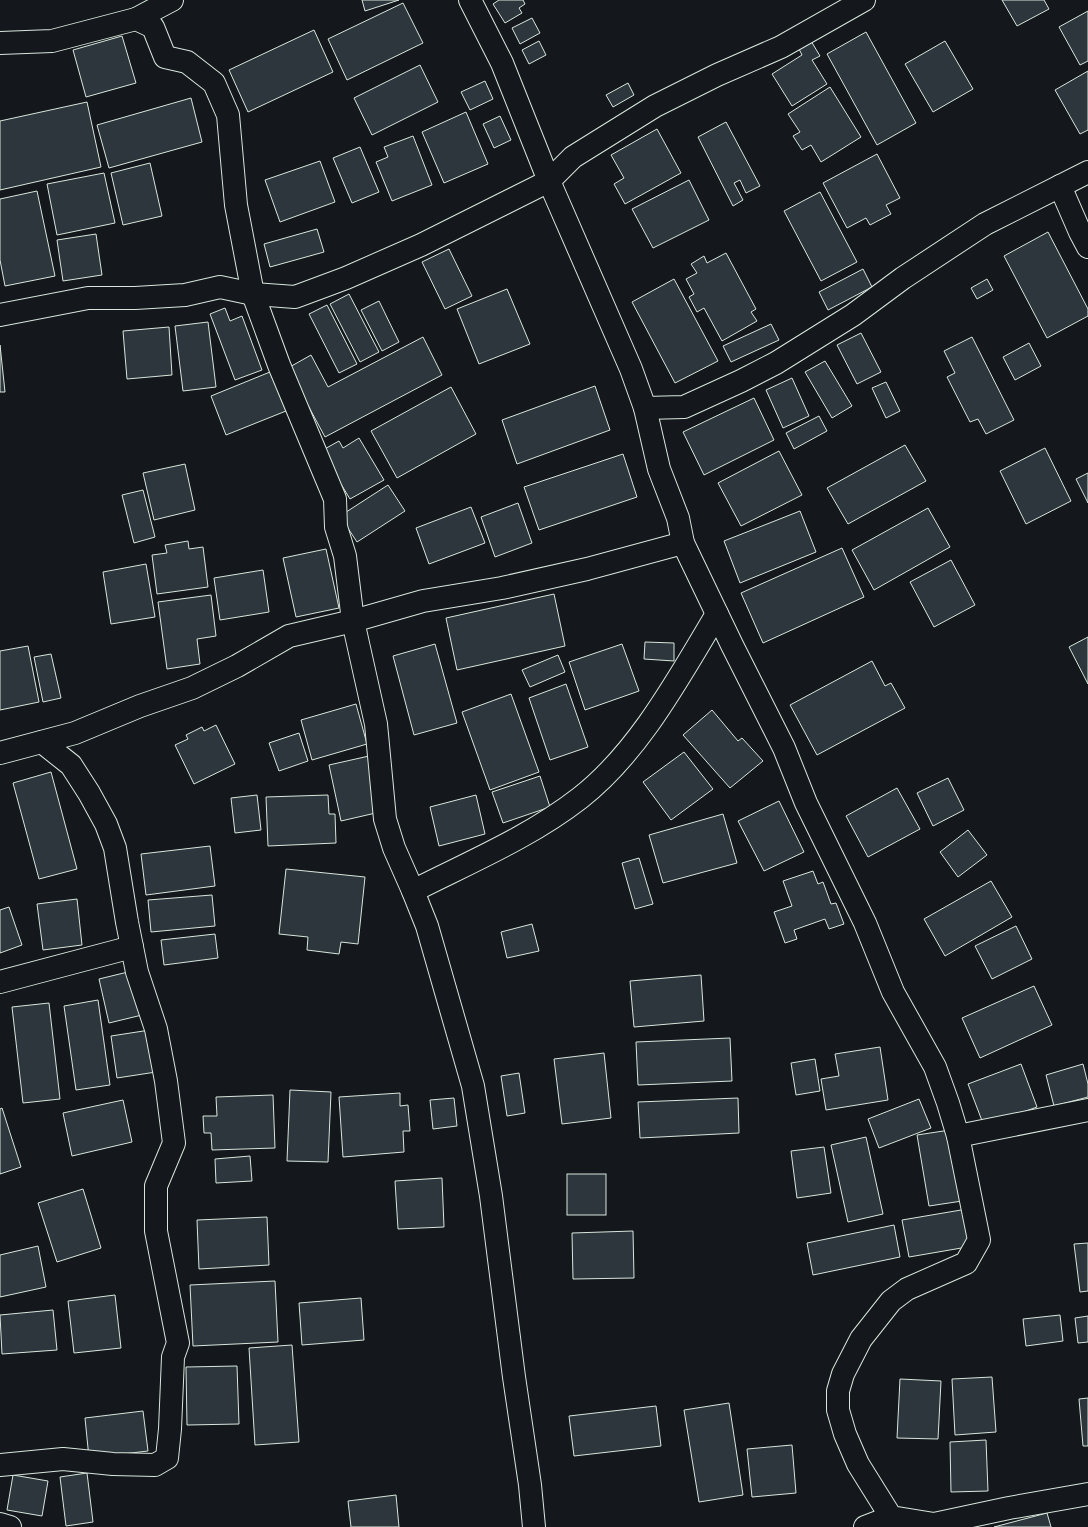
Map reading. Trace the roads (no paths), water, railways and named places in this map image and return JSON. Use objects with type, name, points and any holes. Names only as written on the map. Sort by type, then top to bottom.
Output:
[{"type":"street","points":[[0,43],[52,41],[136,19],[172,0]]},
{"type":"street","points":[[470,0],[502,63],[549,180],[632,369],[645,408],[659,469],[678,518],[683,543],[784,748],[806,803],[865,923],[893,992],[935,1068],[958,1136],[979,1240],[966,1263],[907,1289],[891,1301],[861,1339],[843,1374],[838,1391],[838,1410],[845,1434],[855,1458],[892,1517]]},
{"type":"street","points":[[0,315],[88,298],[135,298],[185,295],[220,287],[253,294],[295,297],[346,278],[421,245],[549,180],[572,157],[655,106],[717,75],[781,47],[864,0]]},
{"type":"street","points":[[136,19],[153,27],[164,57],[187,62],[214,82],[228,115],[236,205],[253,294],[279,365],[335,499],[336,527],[345,556],[353,621],[376,724],[385,819],[394,848],[427,926],[473,1086],[491,1196],[514,1377],[530,1485],[534,1527]]},
{"type":"street","points":[[645,408],[684,407],[776,363],[853,315],[903,278],[985,224],[1088,172]]},
{"type":"street","points":[[1060,186],[1088,247]]},
{"type":"street","points":[[0,753],[75,733],[140,706],[192,688],[238,666],[289,636],[353,621],[423,601],[502,588],[579,571],[683,543]]},
{"type":"street","points":[[413,891],[521,837],[586,793],[625,754],[654,717],[717,614]]},
{"type":"street","points":[[71,765],[75,733]]},
{"type":"street","points":[[0,1465],[63,1459],[113,1464],[155,1465],[167,1458],[170,1429],[173,1357],[178,1343],[156,1231],[156,1186],[174,1143],[166,1081],[156,1029],[137,972],[115,848],[106,824],[71,765],[42,742]]},
{"type":"street","points":[[0,982],[132,947]]},
{"type":"street","points":[[958,1136],[1088,1110]]},
{"type":"street","points":[[865,1527],[892,1517],[934,1525],[1009,1508],[1088,1494]]},
{"type":"street","points":[[0,1524],[10,1527]]}]
